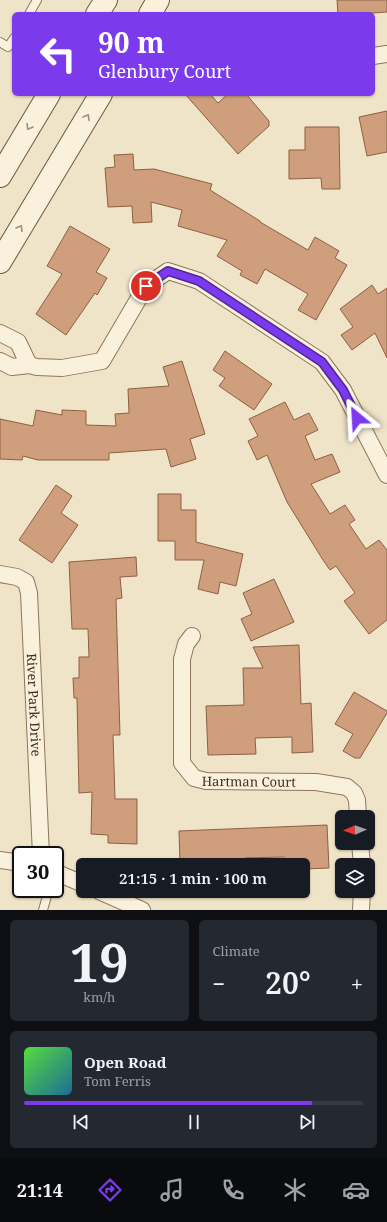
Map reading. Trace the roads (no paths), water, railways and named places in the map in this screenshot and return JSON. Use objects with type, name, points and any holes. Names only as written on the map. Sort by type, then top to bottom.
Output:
[{"type":"main road","points":[[98,12],[106,0]]},
{"type":"main road","points":[[151,12],[158,0]]},
{"type":"main road","points":[[0,176],[48,96]]},
{"type":"main road","points":[[0,262],[101,96]]},
{"type":"street","points":[[375,56],[387,54]]},
{"type":"street","points":[[0,361],[12,367],[29,365],[37,367],[62,368],[102,361],[146,286],[168,271],[199,281],[322,362],[343,390],[387,475]]},
{"type":"street","points":[[0,333],[18,342],[29,365]]},
{"type":"street","name":"River Park Drive","points":[[0,574],[16,577],[26,582],[29,594],[41,846]]},
{"type":"street","name":"Hartman Court","points":[[192,636],[186,644],[182,659],[182,763],[194,778],[206,781],[316,782],[347,787],[354,793],[357,800],[358,810]]},
{"type":"street","points":[[0,860],[12,862]]},
{"type":"street","points":[[64,876],[76,881]]},
{"type":"street","points":[[115,898],[142,910]]},
{"type":"street","points":[[361,910],[362,898]]},
{"type":"lane","points":[[30,12],[37,0]]},
{"type":"lane","points":[[0,42],[8,47],[12,41]]},
{"type":"lane","points":[[43,910],[46,898]]}]
